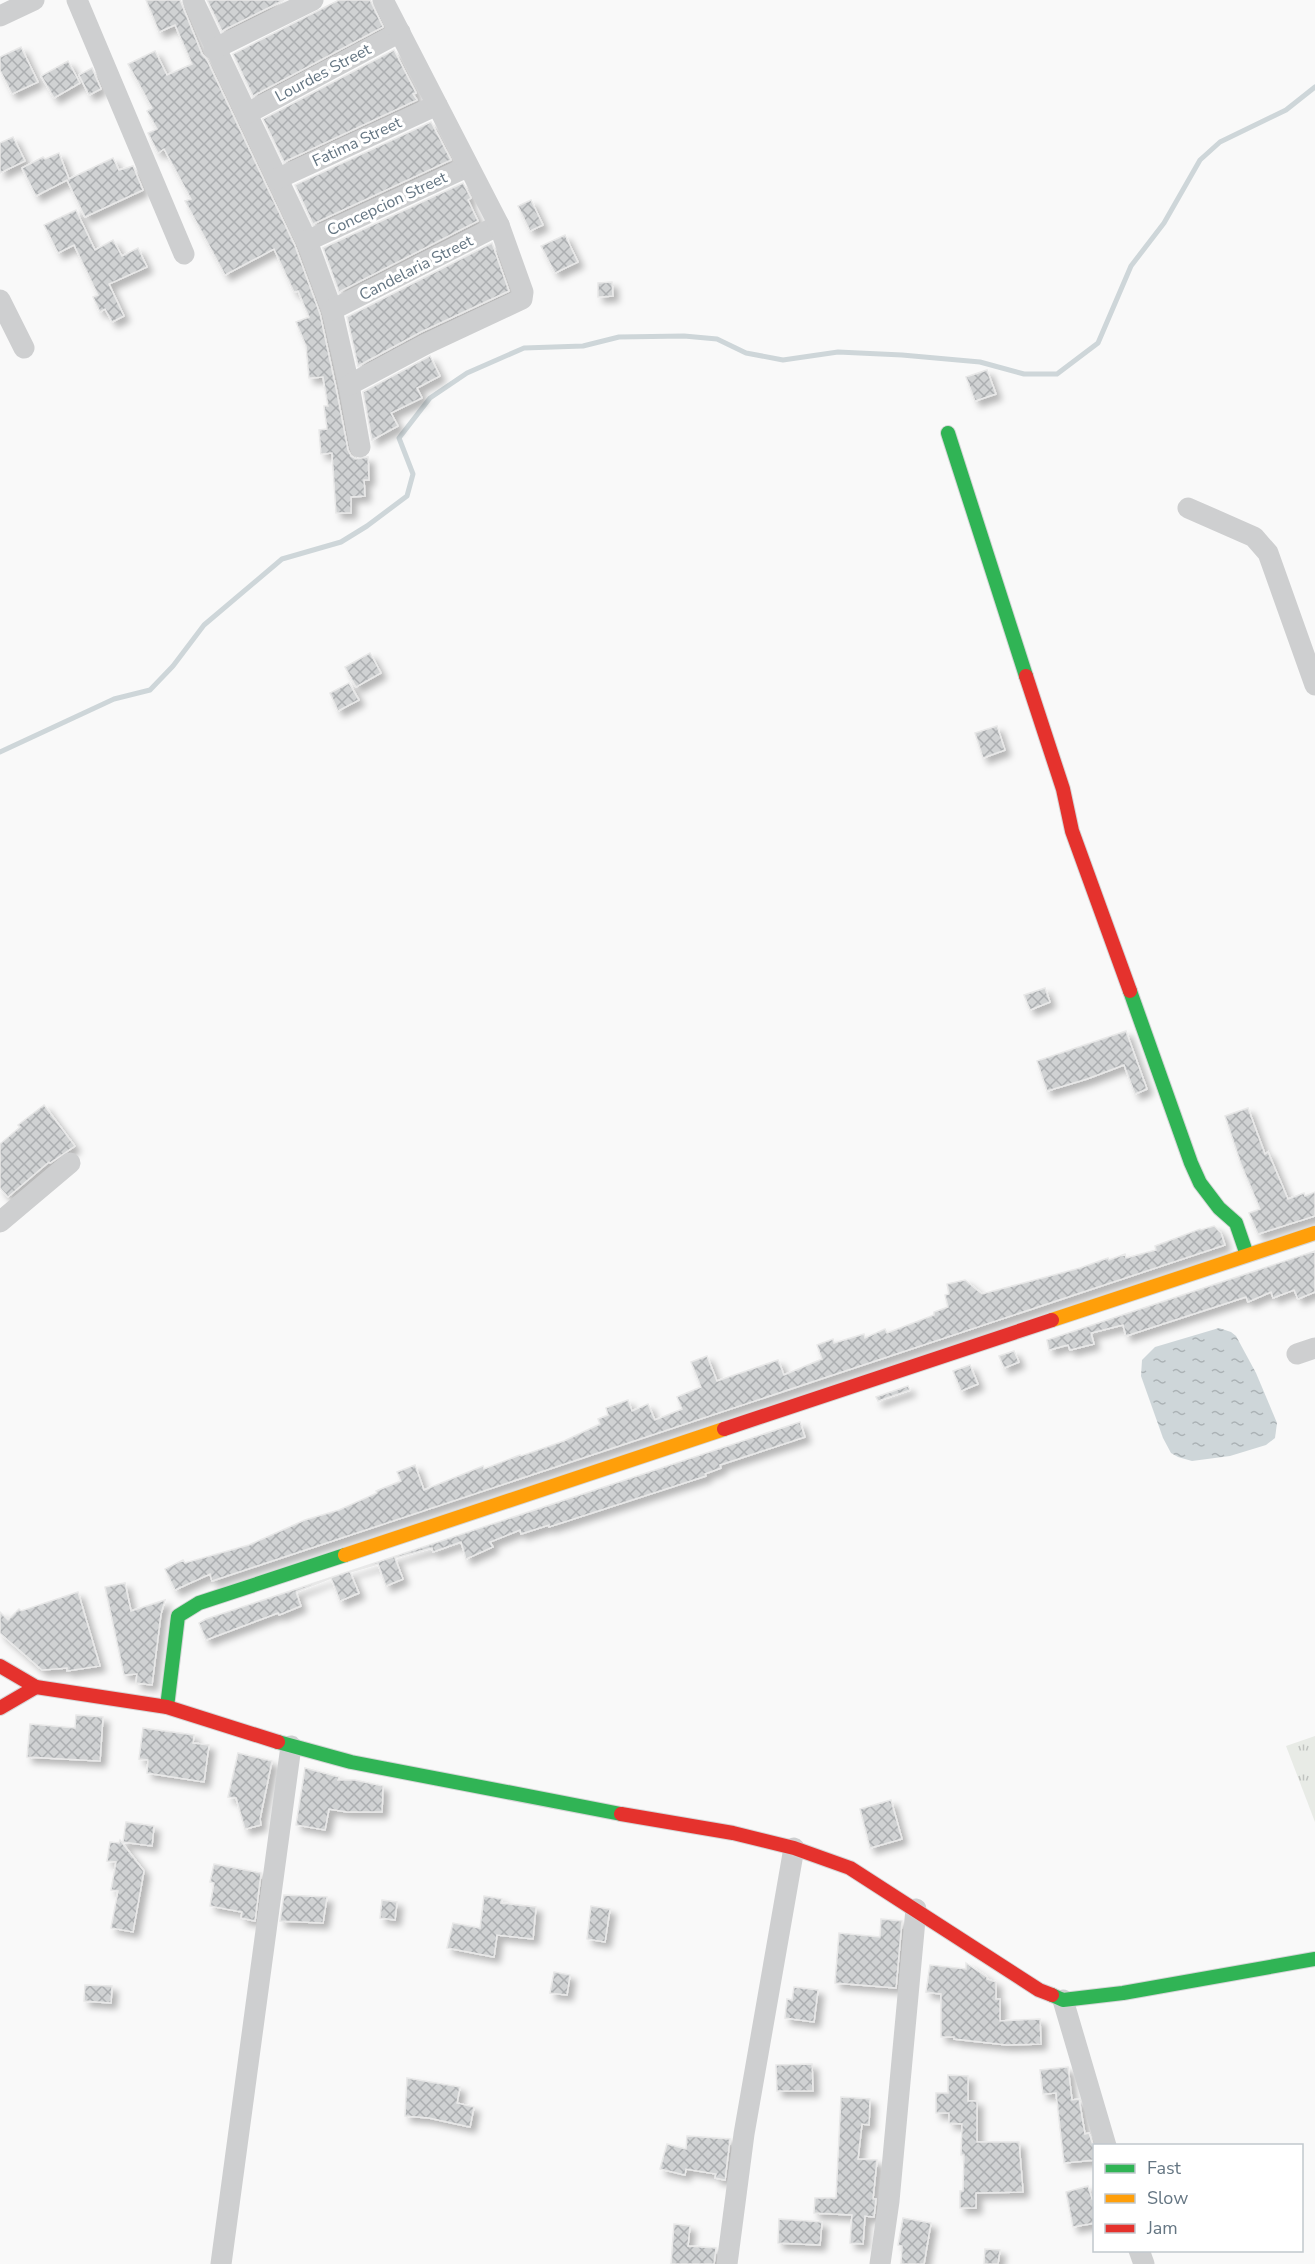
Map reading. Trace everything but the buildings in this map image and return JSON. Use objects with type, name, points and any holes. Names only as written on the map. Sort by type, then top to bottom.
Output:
[{"type":"street","points":[[0,16],[34,0]]},
{"type":"street","points":[[77,0],[184,254]]},
{"type":"street","points":[[193,0],[214,49],[307,241],[332,310],[349,384],[360,447]]},
{"type":"street","points":[[214,49],[313,0]]},
{"type":"street","points":[[349,384],[426,344],[522,299],[520,282],[499,225],[467,167],[383,0]]},
{"type":"street","name":"Lourdes Street","points":[[246,114],[400,32]]},
{"type":"street","name":"Fatima Street","points":[[277,179],[437,105]]},
{"type":"street","name":"Concepcion Street","points":[[307,241],[467,167]]},
{"type":"street","name":"Candelaria Street","points":[[332,310],[499,225]]},
{"type":"street","points":[[0,300],[24,348]]},
{"type":"street","points":[[948,433],[1064,789],[1072,831],[1191,1163],[1200,1184],[1219,1208],[1236,1223],[1248,1255]]},
{"type":"street","points":[[1188,508],[1254,537],[1268,553],[1315,685]]},
{"type":"street","points":[[0,1222],[70,1163]]},
{"type":"street","points":[[166,1707],[178,1616],[198,1603],[1315,1233]]},
{"type":"street","points":[[0,1666],[36,1688],[166,1707],[351,1762],[564,1804],[733,1833],[794,1848],[850,1868],[1022,1979],[1053,1997],[1063,2000],[1123,1993],[1315,1959]]},
{"type":"street","points":[[0,1708],[36,1688]]},
{"type":"street","points":[[221,2264],[291,1746]]},
{"type":"street","points":[[728,2264],[744,2134],[794,1848]]},
{"type":"street","points":[[880,2264],[889,2201],[916,1909]]},
{"type":"street","points":[[1063,2000],[1106,2144]]},
{"type":"green space","points":[[1315,1736],[1315,1822],[1286,1746]]},
{"type":"water","points":[[1219,1328],[1236,1336],[1256,1373],[1277,1423],[1275,1438],[1266,1445],[1230,1456],[1192,1461],[1171,1453],[1163,1438],[1141,1376],[1142,1360],[1155,1347]]},
{"type":"waterway","points":[[0,752],[114,699],[150,690],[173,666],[204,625],[282,559],[341,542],[407,496],[413,474],[399,438],[430,398],[467,373],[524,348],[583,346],[619,337],[684,336],[717,339],[746,353],[783,360],[838,352],[902,355],[980,362],[1024,374],[1057,374],[1098,343],[1131,266],[1164,223],[1200,160],[1220,142],[1286,110],[1315,87]]},
{"type":"traffic: fast","points":[[948,433],[1026,676]]},
{"type":"traffic: fast","points":[[1130,991],[1191,1163],[1200,1183],[1219,1208],[1236,1223],[1247,1255]]},
{"type":"traffic: fast","points":[[167,1707],[178,1616],[199,1603],[345,1555]]},
{"type":"traffic: fast","points":[[278,1742],[351,1762],[621,1814]]},
{"type":"traffic: fast","points":[[1052,1995],[1063,2000],[1123,1993],[1315,1959]]},
{"type":"traffic: slow","points":[[1052,1320],[1315,1233]]},
{"type":"traffic: slow","points":[[345,1555],[724,1429]]},
{"type":"traffic: jam","points":[[1026,676],[1063,789],[1072,831],[1130,991]]},
{"type":"traffic: jam","points":[[724,1429],[1052,1320]]},
{"type":"traffic: jam","points":[[0,1666],[36,1687],[167,1707],[278,1742]]},
{"type":"traffic: jam","points":[[0,1708],[36,1687]]},
{"type":"traffic: jam","points":[[621,1814],[733,1833],[794,1848],[850,1868],[1039,1990],[1052,1995]]}]
